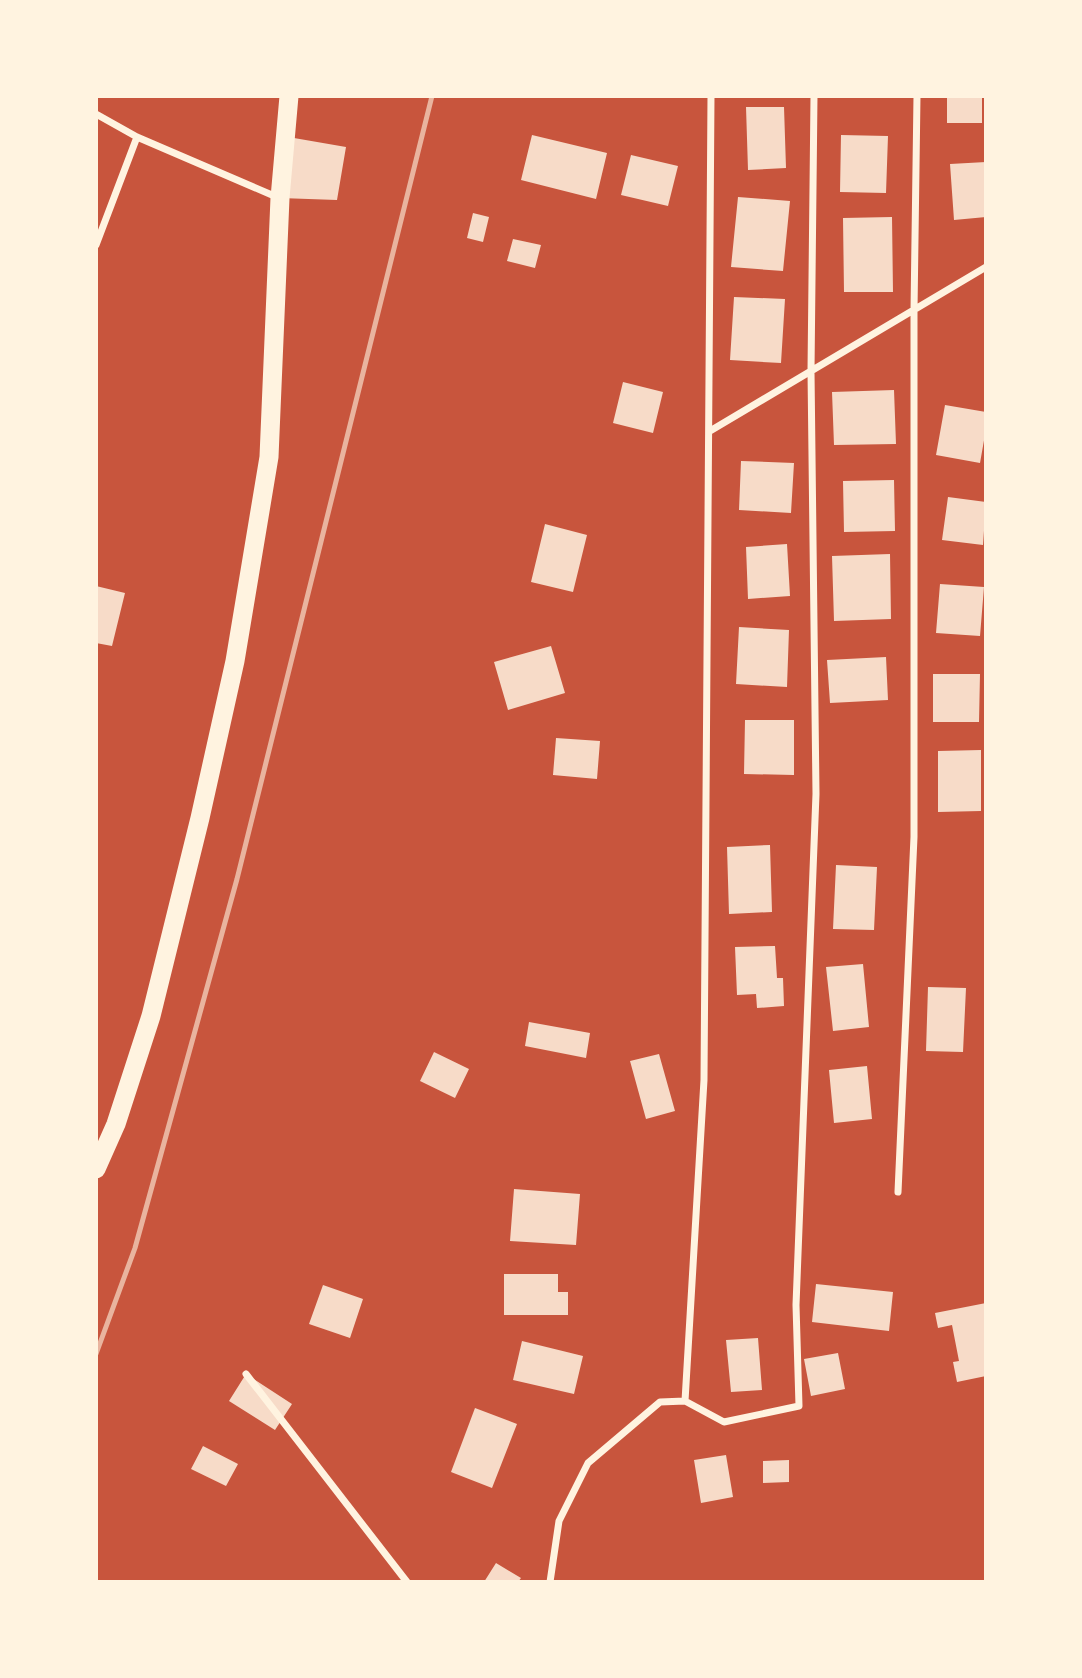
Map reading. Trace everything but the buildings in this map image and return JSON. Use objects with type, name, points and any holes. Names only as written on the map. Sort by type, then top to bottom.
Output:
[{"type":"highway","points":[[96,1169],[116,1124],[151,1016],[235,661],[269,457],[280,198],[289,96]]},
{"type":"street","points":[[685,1401],[704,1080],[711,96]]},
{"type":"street","points":[[550,1582],[559,1521],[589,1463],[660,1402],[685,1401],[724,1422],[799,1406],[796,1306],[816,794],[810,371],[814,96]]},
{"type":"street","points":[[898,1192],[914,836],[914,310],[917,96]]},
{"type":"street","points":[[96,114],[137,137],[280,198]]},
{"type":"street","points":[[96,245],[137,137]]},
{"type":"street","points":[[710,431],[986,267]]},
{"type":"street","points":[[246,1374],[407,1582]]},
{"type":"railway","points":[[96,1354],[135,1248],[237,879],[432,96]]}]
